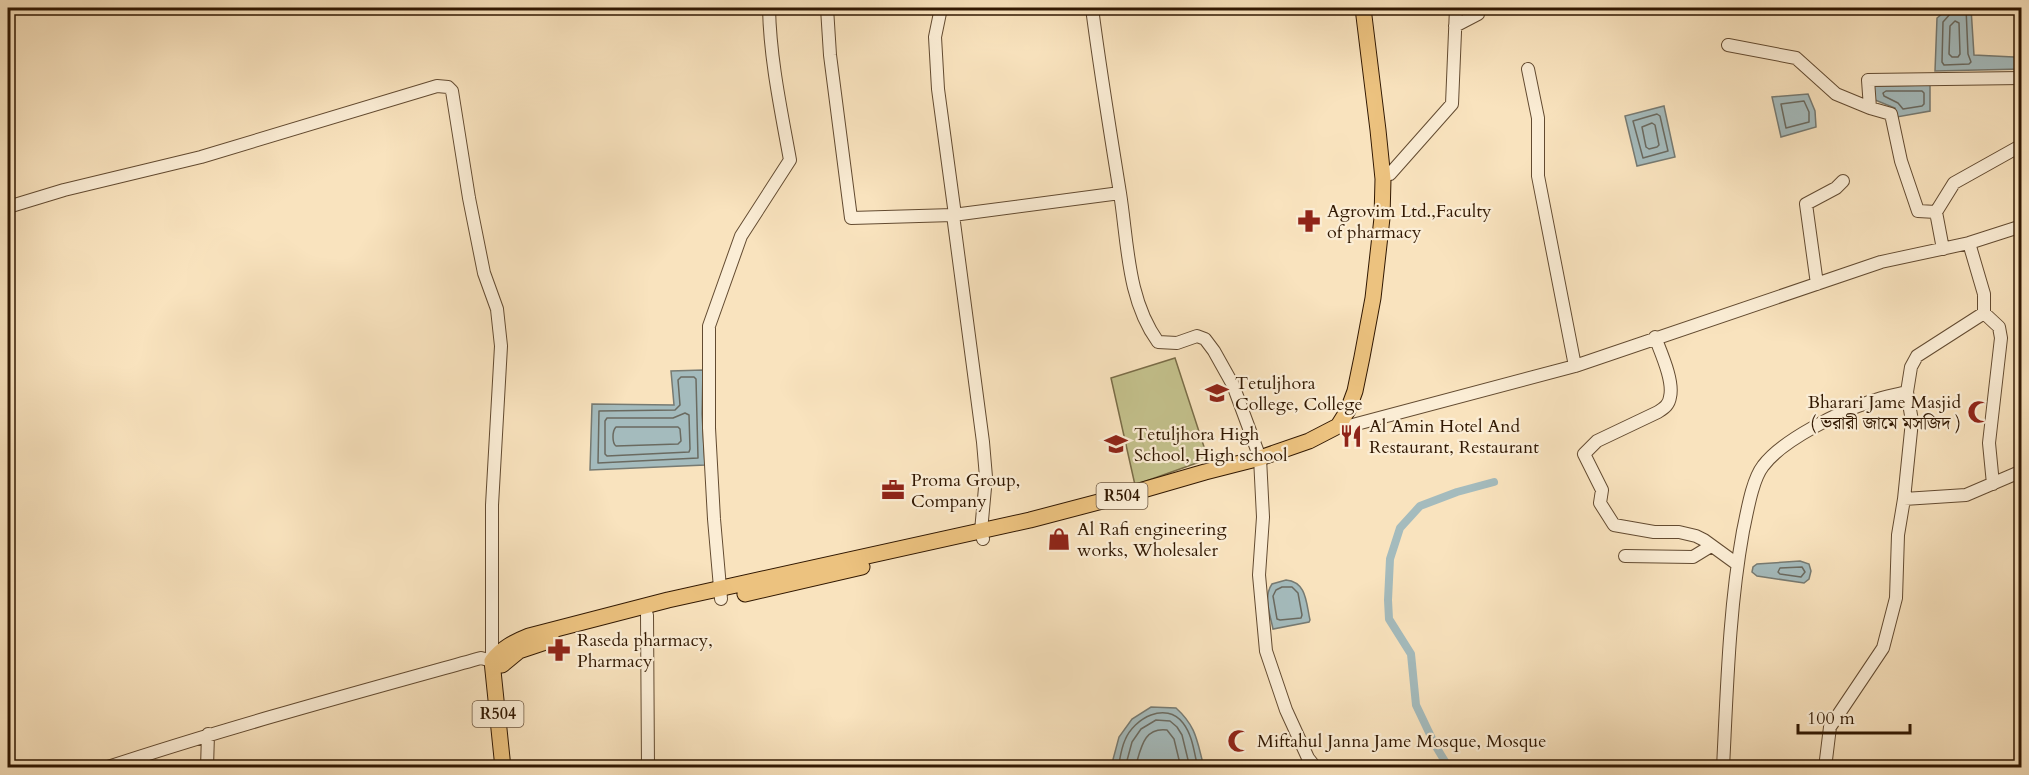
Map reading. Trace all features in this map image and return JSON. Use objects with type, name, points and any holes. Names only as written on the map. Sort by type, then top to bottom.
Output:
[{"type":"main road","name":"R504","points":[[1344,426],[1355,391],[1373,298],[1382,218],[1383,178],[1363,8]]},
{"type":"main road","name":"R504","points":[[496,657],[721,594],[982,535],[1327,444],[1357,411],[1381,295],[1390,226],[1390,174],[1383,91],[1372,8]]},
{"type":"main road","name":"R504","points":[[496,657],[512,643],[529,636],[668,600],[721,594]]},
{"type":"main road","name":"R504","points":[[496,657],[502,768]]},
{"type":"main road","name":"R504","points":[[496,657],[511,768]]},
{"type":"street","points":[[721,594],[710,439],[709,326],[741,236],[790,160],[777,93],[769,28],[769,8]]},
{"type":"street","points":[[828,8],[830,55],[851,218],[954,215],[1120,193]]},
{"type":"street","points":[[941,8],[935,37],[938,89],[983,442],[986,477],[982,535]]},
{"type":"street","points":[[1092,8],[1104,104],[1120,193],[1134,296],[1148,328],[1158,342],[1177,343],[1197,336],[1205,339],[1233,386],[1261,462],[1263,517],[1259,575],[1266,651],[1295,730],[1308,758],[1316,768]]},
{"type":"street","points":[[1390,174],[1452,104],[1456,8]]},
{"type":"street","points":[[1455,26],[1478,14],[1478,8]]},
{"type":"street","points":[[1728,45],[1796,58],[1836,94],[1891,114],[1901,162],[1918,211],[1936,212]]},
{"type":"street","points":[[1528,69],[1538,118],[1538,176],[1575,366]]},
{"type":"street","points":[[1870,108],[1868,80],[2022,78]]},
{"type":"street","points":[[8,207],[64,190],[201,157],[437,86],[448,87],[452,91],[484,273],[497,309],[501,346],[492,504],[496,657],[481,658],[208,734],[105,768]]},
{"type":"street","points":[[1943,249],[1936,212],[1954,183],[2022,145]]},
{"type":"street","points":[[1817,284],[1806,204],[1836,188],[1843,181]]},
{"type":"street","points":[[1344,426],[1575,366],[1881,262],[1969,243],[2022,226]]},
{"type":"street","points":[[1969,243],[1984,294],[1984,313],[1999,327],[2001,338],[1989,443],[1993,484]]},
{"type":"street","points":[[1825,768],[1830,727],[1883,648],[1896,598],[1898,535],[1912,421],[1907,392],[1911,368],[1917,356],[1984,313]]},
{"type":"street","points":[[1655,337],[1666,368],[1671,396],[1667,405],[1643,420],[1597,441],[1584,454],[1602,490],[1600,503],[1614,525],[1696,536],[1737,564]]},
{"type":"street","points":[[1723,768],[1726,669],[1737,564],[1748,504],[1761,468],[1776,450],[1847,410],[1872,400],[1907,392]]},
{"type":"street","points":[[1904,499],[1966,495],[2022,471]]},
{"type":"street","points":[[1625,556],[1693,557],[1711,546]]},
{"type":"street","points":[[647,615],[648,768]]},
{"type":"street","points":[[207,768],[208,734]]},
{"type":"shaded area","points":[[1175,358],[1208,459],[1135,485],[1111,378]]},
{"type":"water","points":[[1949,8],[1971,8],[1974,55],[2014,57],[2021,54],[2021,69],[1935,71],[1937,18]]},
{"type":"water","points":[[1930,85],[1930,111],[1897,117],[1895,108],[1875,100],[1874,86]]},
{"type":"water","points":[[1808,94],[1815,111],[1816,127],[1781,137],[1772,97]]},
{"type":"water","points":[[1664,106],[1675,157],[1637,166],[1625,116]]},
{"type":"water","points":[[703,370],[702,414],[705,465],[590,470],[592,404],[674,405],[671,371]]},
{"type":"water","points":[[1800,561],[1809,564],[1811,571],[1809,579],[1804,583],[1757,576],[1752,572],[1753,567],[1757,564]]},
{"type":"water","points":[[1286,580],[1302,589],[1310,620],[1273,629],[1268,606],[1269,589],[1272,584]]},
{"type":"water","points":[[1151,707],[1176,708],[1183,715],[1195,735],[1204,767],[1111,767],[1119,737],[1132,719]]},
{"type":"waterway","points":[[1449,768],[1416,705],[1411,654],[1389,619],[1390,559],[1400,528],[1420,506],[1457,492],[1494,482]]},
{"type":"place","name":"Agrovim Ltd.,Faculty of pharmacy","points":[[1309,221]]},
{"type":"place","name":"Tetuljhora College, College","points":[[1217,393]]},
{"type":"place","name":"Bharari Jame Masjid ( ভরারী জামে মসজিদ )","points":[[1979,412]]},
{"type":"place","name":"Al Amin Hotel And Restaurant, Restaurant","points":[[1351,436]]},
{"type":"place","name":"Tetuljhora High School, High school","points":[[1116,444]]},
{"type":"place","name":"Proma Group, Company","points":[[893,490]]},
{"type":"place","name":"Al Rafi engineering works, Wholesaler","points":[[1059,539]]},
{"type":"place","name":"Raseda pharmacy, Pharmacy","points":[[559,650]]},
{"type":"place","name":"Miftahul Janna Jame Mosque, Mosque","points":[[1239,741]]}]
